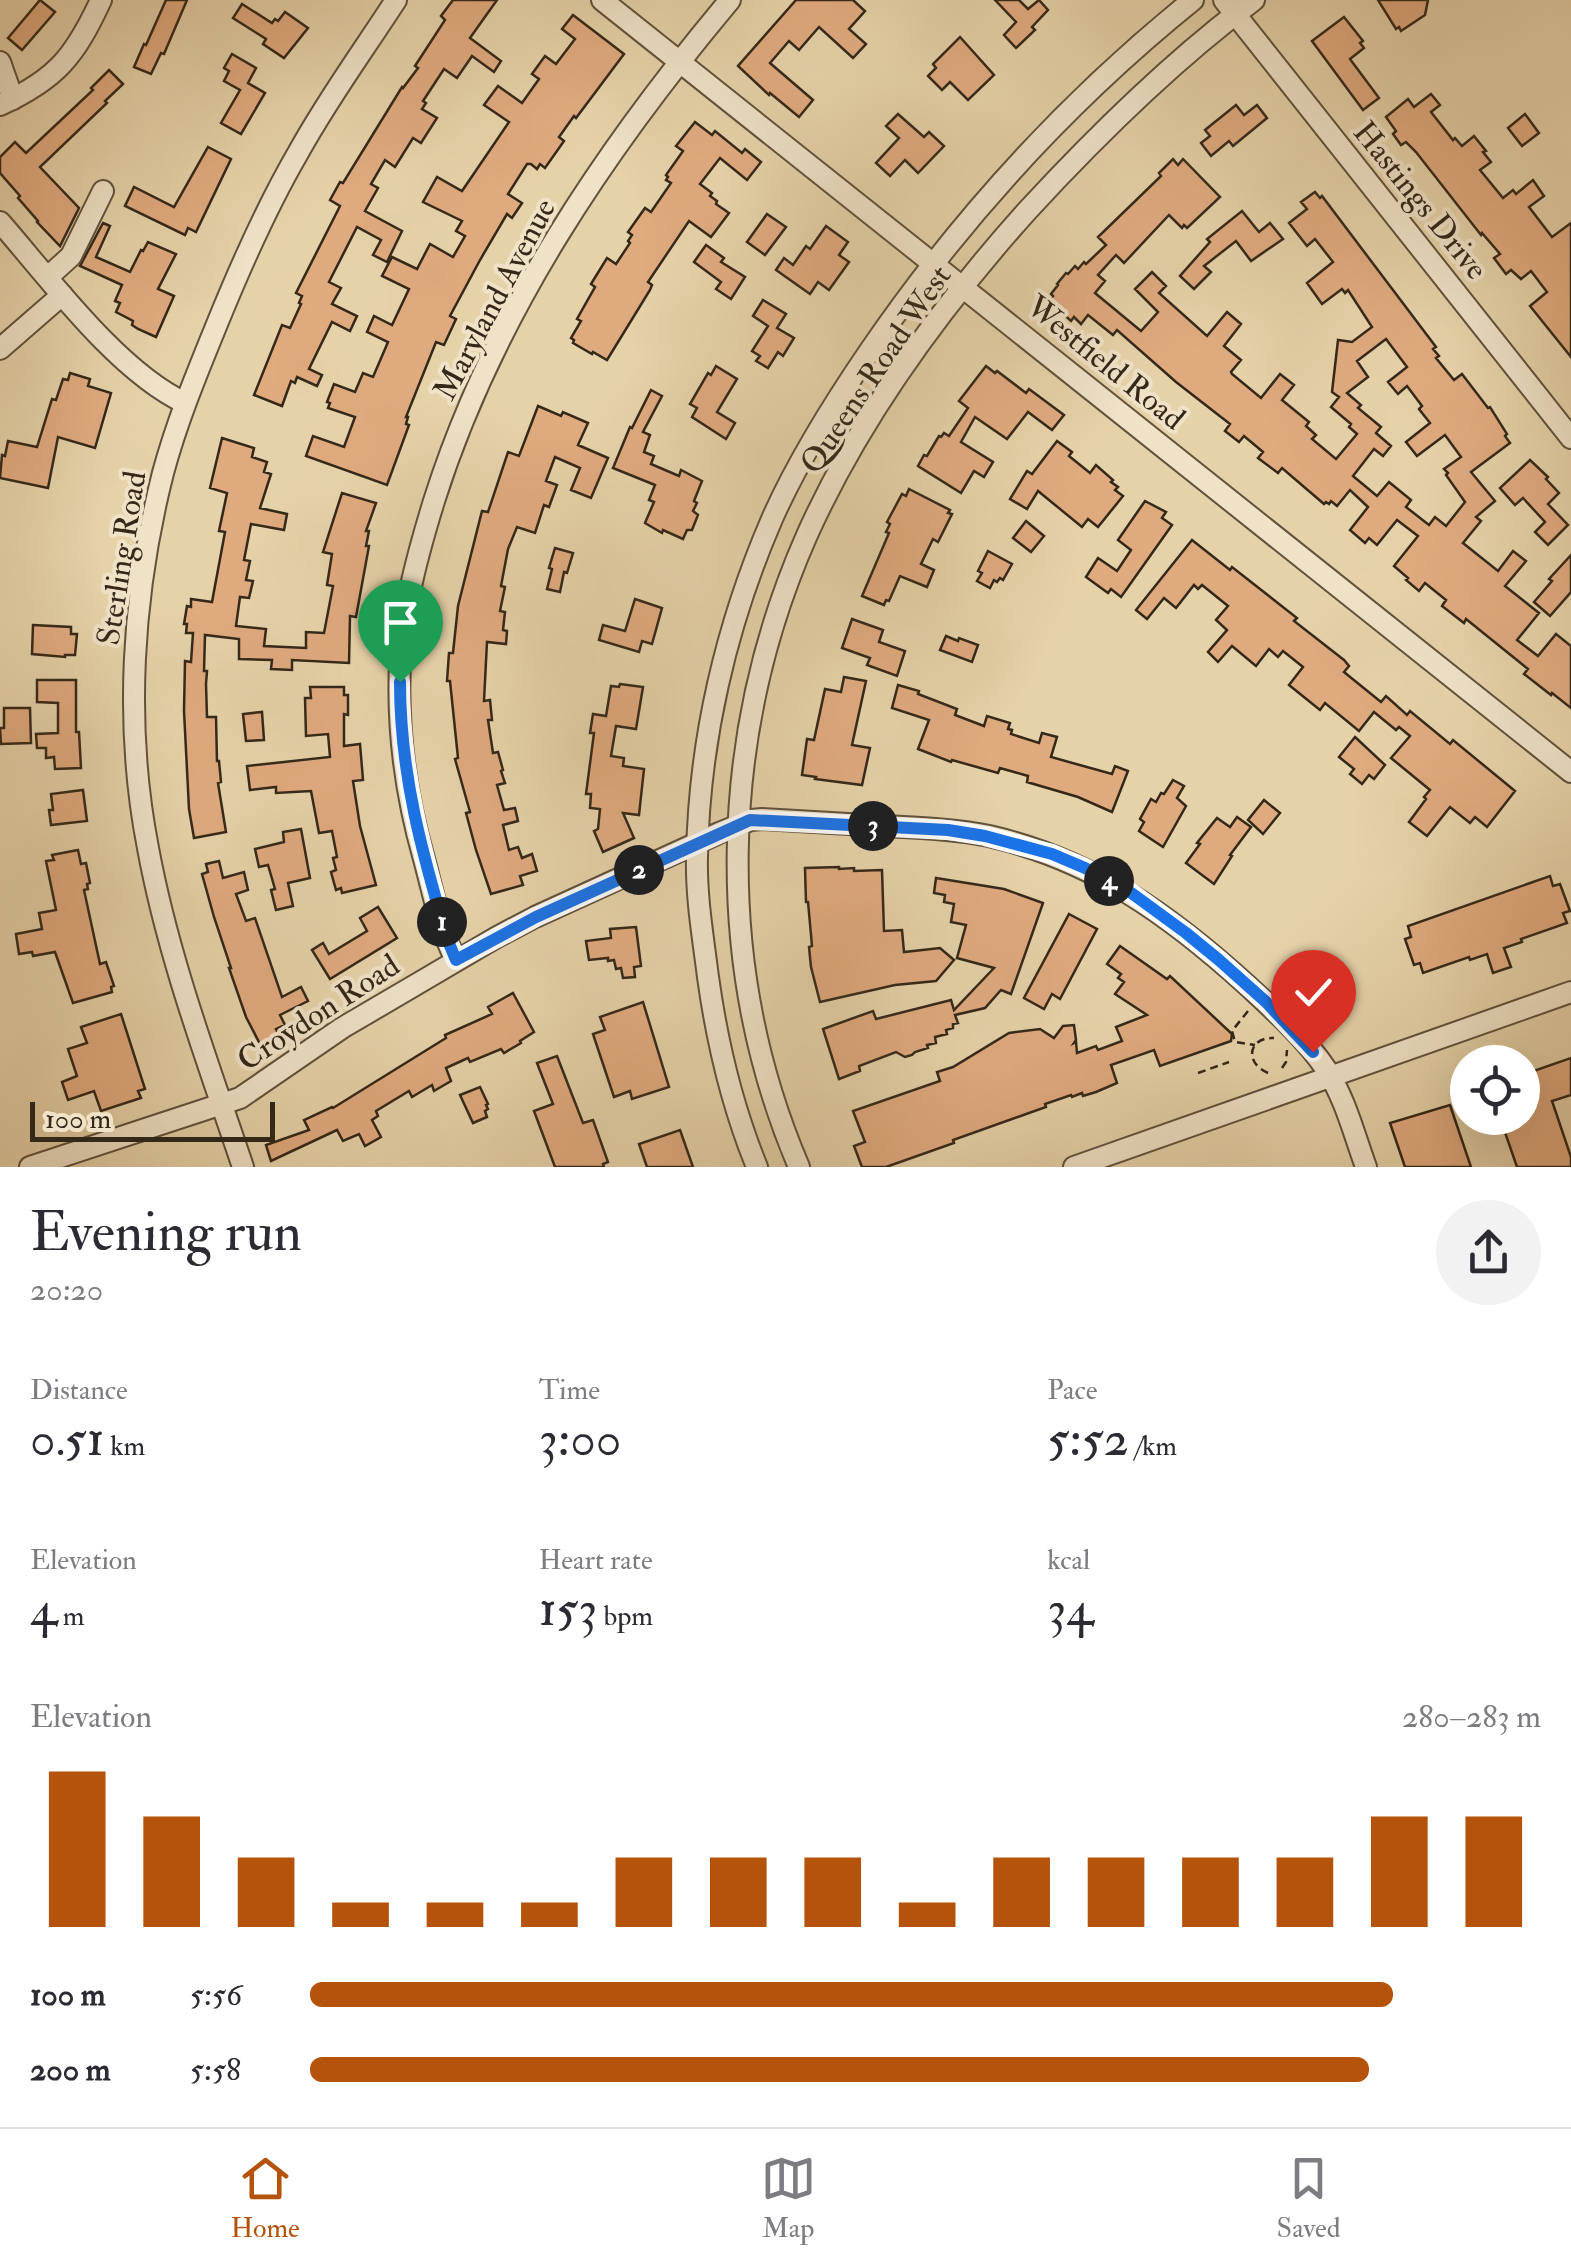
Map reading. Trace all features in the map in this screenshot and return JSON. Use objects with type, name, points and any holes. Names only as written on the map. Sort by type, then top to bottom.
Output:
[{"type":"street","points":[[0,62],[6,102],[47,79],[69,57],[101,0]]},
{"type":"street","name":"Sterling Road","points":[[243,1167],[160,901],[145,832],[136,738],[134,674],[138,612],[163,475],[185,403],[232,284],[271,202],[318,120],[396,0]]},
{"type":"street","name":"Westfield Road","points":[[602,0],[1571,772]]},
{"type":"street","name":"Maryland Avenue","points":[[456,960],[420,845],[403,753],[400,661],[418,558],[464,417],[513,313],[605,164],[730,0]]},
{"type":"street","name":"Queens Road West","points":[[758,1167],[728,1079],[714,1018],[698,895],[704,768],[717,688],[744,590],[793,477],[840,397],[934,263],[992,192],[1058,121],[1193,0]]},
{"type":"street","name":"Queens Road West","points":[[799,1167],[770,1084],[750,1002],[738,895],[742,774],[753,704],[766,652],[806,537],[872,418],[916,350],[1010,230],[1230,7],[1254,0]]},
{"type":"street","name":"Hastings Drive","points":[[1230,7],[1571,438]]},
{"type":"street","points":[[48,277],[71,256],[104,191]]},
{"type":"street","points":[[0,222],[117,352],[185,403]]},
{"type":"street","points":[[0,349],[62,294]]},
{"type":"street","name":"Croydon Road","points":[[30,1167],[240,1098],[342,1028],[536,917],[739,824],[762,819],[948,830],[1002,840],[1064,860],[1130,892],[1192,937],[1266,1002],[1309,1047],[1341,1098],[1366,1167]]},
{"type":"street","points":[[1074,1167],[1571,992]]},
{"type":"path","points":[[1249,1010],[1232,1031],[1235,1042],[1254,1046]]},
{"type":"path","points":[[1268,1072],[1253,1062],[1254,1046],[1264,1038],[1276,1038]]},
{"type":"path","points":[[1282,1068],[1287,1050]]},
{"type":"path","points":[[1198,1073],[1229,1062]]},
{"type":"building","points":[[40,0],[55,12],[22,50],[8,38]]},
{"type":"building","points":[[166,0],[187,0],[151,74],[134,67]]},
{"type":"building","points":[[453,0],[497,0],[470,38],[501,61],[494,72],[472,56],[457,78],[444,69],[423,101],[426,103],[422,109],[437,118],[421,143],[413,138],[395,167],[385,160],[371,184],[378,188],[365,211],[402,231],[387,262],[373,255],[381,240],[357,227],[329,282],[341,288],[332,304],[357,316],[350,331],[332,322],[309,369],[322,375],[317,386],[297,377],[295,383],[291,381],[282,406],[254,395],[282,325],[290,328],[301,304],[302,296],[296,293],[340,206],[330,200],[418,68],[415,66],[445,20],[441,16]]},
{"type":"building","points":[[796,0],[853,0],[865,11],[849,29],[866,44],[853,58],[819,27],[799,50],[789,41],[770,63],[813,100],[799,117],[738,66]]},
{"type":"building","points":[[995,0],[1019,0],[1028,9],[1039,0],[1048,10],[1016,48],[1004,35],[1016,22]]},
{"type":"building","points":[[1378,0],[1428,0],[1425,15],[1401,31]]},
{"type":"building","points":[[242,4],[272,23],[285,12],[308,28],[284,58],[263,44],[266,39],[233,18]]},
{"type":"building","points":[[573,15],[624,54],[559,137],[564,141],[545,168],[527,164],[508,194],[522,203],[512,218],[507,214],[480,260],[450,316],[456,319],[444,345],[436,342],[406,417],[409,425],[387,485],[306,456],[313,436],[344,447],[355,417],[328,408],[327,402],[334,384],[355,392],[363,373],[373,377],[388,342],[367,332],[374,316],[392,325],[409,289],[382,276],[392,257],[417,269],[430,244],[453,257],[465,236],[456,231],[462,221],[423,202],[437,177],[462,191],[509,122],[484,105],[498,86],[522,103],[539,79],[532,74],[545,56],[556,64],[575,39],[562,29]]},
{"type":"building","points":[[1344,17],[1364,48],[1350,59],[1379,98],[1363,110],[1312,41]]},
{"type":"building","points":[[960,37],[994,75],[968,100],[950,82],[942,90],[928,76],[936,68],[933,64]]},
{"type":"building","points":[[232,54],[256,68],[248,83],[265,93],[241,134],[221,123],[240,90],[224,81],[229,71],[224,68]]},
{"type":"building","points":[[109,70],[123,84],[40,167],[79,208],[60,246],[0,173],[0,157],[15,142],[26,153]]},
{"type":"building","points":[[1431,94],[1440,105],[1431,112],[1453,140],[1462,146],[1474,136],[1486,151],[1483,152],[1491,162],[1480,170],[1503,198],[1513,190],[1516,194],[1533,180],[1544,196],[1529,207],[1552,237],[1571,223],[1571,357],[1530,306],[1547,292],[1531,271],[1521,279],[1511,270],[1506,274],[1494,258],[1500,254],[1416,152],[1406,142],[1401,145],[1393,134],[1396,131],[1386,117],[1408,99],[1414,107]]},
{"type":"building","points":[[1236,105],[1244,115],[1257,105],[1267,118],[1233,146],[1229,141],[1211,156],[1201,143],[1210,136],[1205,130]]},
{"type":"building","points":[[898,114],[924,137],[929,132],[944,146],[918,173],[905,160],[890,176],[876,163],[899,138],[886,126]]},
{"type":"building","points":[[1525,114],[1539,133],[1522,146],[1508,128]]},
{"type":"building","points":[[695,122],[761,162],[747,180],[720,158],[700,184],[729,213],[711,237],[689,221],[648,282],[652,285],[650,290],[607,360],[592,354],[571,338],[595,287],[591,284],[607,258],[616,264],[630,243],[632,235],[628,232],[645,208],[651,212],[671,183],[666,175],[683,151],[676,146]]},
{"type":"building","points":[[208,147],[231,159],[196,232],[188,228],[185,235],[125,206],[134,187],[174,207]]},
{"type":"building","points":[[1173,159],[1178,165],[1183,159],[1220,197],[1187,228],[1169,215],[1124,263],[1116,255],[1098,275],[1105,281],[1095,293],[1141,331],[1158,312],[1135,289],[1152,272],[1166,286],[1159,293],[1207,336],[1227,312],[1241,324],[1224,346],[1241,360],[1232,374],[1261,398],[1280,374],[1294,385],[1282,400],[1309,422],[1306,426],[1316,435],[1312,439],[1336,459],[1357,434],[1331,407],[1339,397],[1332,392],[1338,340],[1352,342],[1372,327],[1348,290],[1345,293],[1342,289],[1322,304],[1307,283],[1333,262],[1315,239],[1307,246],[1289,223],[1307,209],[1301,202],[1315,192],[1322,196],[1436,347],[1436,358],[1454,380],[1462,374],[1507,434],[1510,443],[1471,472],[1495,501],[1476,517],[1481,521],[1463,543],[1498,571],[1513,551],[1526,561],[1505,586],[1539,613],[1517,640],[1538,656],[1556,634],[1571,646],[1571,708],[1524,674],[1528,669],[1466,619],[1464,623],[1442,606],[1446,600],[1425,583],[1419,591],[1406,580],[1394,566],[1418,536],[1397,520],[1377,545],[1369,538],[1365,543],[1350,530],[1368,507],[1350,490],[1337,506],[1331,501],[1324,504],[1282,468],[1278,473],[1258,458],[1263,452],[1244,436],[1239,442],[1225,431],[1230,424],[1117,330],[1113,335],[1088,315],[1081,324],[1074,317],[1071,321],[1049,301],[1066,273],[1086,264],[1106,245],[1098,237],[1161,176],[1159,173]],"holes":[[[1386,339],[1407,367],[1388,382],[1398,394],[1407,386],[1430,423],[1406,442],[1417,456],[1445,435],[1461,457],[1444,469],[1465,502],[1446,526],[1435,517],[1429,525],[1406,507],[1411,500],[1389,482],[1377,496],[1353,476],[1374,449],[1383,456],[1391,446],[1376,433],[1381,427],[1347,393],[1368,377],[1357,361]]]},
{"type":"building","points":[[1242,211],[1259,232],[1270,223],[1283,239],[1251,261],[1236,241],[1204,266],[1211,272],[1194,289],[1180,276],[1210,242],[1207,239]]},
{"type":"building","points":[[767,214],[786,227],[765,255],[747,242]]},
{"type":"building","points":[[103,223],[110,226],[96,257],[130,272],[148,242],[176,254],[158,289],[174,296],[156,337],[116,312],[120,303],[115,301],[122,285],[80,266]]},
{"type":"building","points":[[826,226],[848,242],[839,255],[849,262],[829,290],[818,282],[810,294],[776,270],[784,258],[793,265]]},
{"type":"building","points":[[706,245],[724,258],[721,262],[745,277],[731,299],[716,289],[721,282],[694,262]]},
{"type":"building","points":[[763,300],[786,314],[777,328],[794,338],[783,356],[778,352],[768,368],[756,361],[760,356],[752,351],[768,326],[753,316]]},
{"type":"building","points":[[716,366],[737,379],[717,412],[735,423],[726,439],[692,417],[697,408],[690,404]]},
{"type":"building","points":[[986,366],[1026,393],[1029,389],[1064,415],[1052,430],[1028,412],[1007,439],[975,417],[961,442],[993,462],[984,477],[974,471],[961,493],[918,466],[939,436],[949,436],[968,408],[959,401]]},
{"type":"building","points":[[70,373],[90,379],[88,386],[111,393],[95,448],[58,437],[48,488],[0,478],[8,441],[37,447],[52,399],[56,400],[63,379],[68,380]]},
{"type":"building","points":[[651,390],[662,396],[643,432],[650,435],[644,452],[654,456],[651,464],[679,476],[681,470],[702,481],[694,501],[697,503],[693,511],[698,515],[683,539],[645,523],[654,502],[649,500],[655,485],[613,468]]},
{"type":"building","points":[[538,406],[588,423],[578,445],[608,458],[591,498],[571,490],[580,468],[555,457],[546,481],[557,485],[549,507],[544,505],[535,533],[517,527],[508,549],[500,611],[505,612],[506,644],[487,642],[484,701],[490,700],[492,720],[488,720],[493,753],[498,752],[503,770],[505,783],[497,785],[504,810],[515,808],[518,821],[503,825],[509,850],[518,847],[522,858],[532,854],[537,871],[520,876],[523,885],[491,894],[466,813],[470,812],[455,759],[458,758],[447,681],[449,653],[453,653],[458,606],[482,511],[488,512],[508,452],[519,456]]},
{"type":"building","points":[[222,438],[254,448],[252,457],[267,462],[264,472],[271,474],[260,508],[287,514],[284,530],[251,524],[244,560],[250,561],[246,580],[253,581],[249,598],[240,597],[236,626],[266,629],[264,646],[306,648],[306,632],[324,633],[333,586],[327,585],[332,554],[323,552],[342,493],[376,503],[366,531],[369,546],[356,617],[350,616],[349,663],[292,660],[292,670],[271,669],[272,660],[239,659],[239,639],[205,635],[207,717],[216,717],[221,782],[218,783],[226,832],[194,838],[184,711],[185,661],[191,662],[193,633],[186,633],[184,624],[191,599],[212,602],[225,532],[219,531],[227,493],[210,488]]},
{"type":"building","points":[[1057,441],[1090,473],[1096,465],[1123,496],[1098,527],[1088,519],[1082,527],[1038,491],[1027,509],[1010,499],[1027,471],[1032,474]]},
{"type":"building","points":[[1530,460],[1559,493],[1548,504],[1568,525],[1548,545],[1535,532],[1545,522],[1523,498],[1515,505],[1500,488]]},
{"type":"building","points":[[909,489],[952,514],[921,564],[934,570],[927,587],[900,576],[884,605],[862,596],[889,533],[887,522],[902,494],[906,496]]},
{"type":"building","points":[[1145,501],[1166,512],[1162,518],[1172,525],[1121,597],[1111,589],[1108,593],[1086,577],[1098,558],[1117,571],[1131,550],[1118,540]]},
{"type":"building","points":[[1026,521],[1044,536],[1031,552],[1013,538]]},
{"type":"building","points":[[1192,540],[1297,618],[1294,621],[1344,660],[1349,666],[1344,672],[1381,702],[1386,696],[1407,715],[1410,711],[1515,791],[1487,827],[1475,817],[1470,823],[1450,807],[1427,836],[1409,822],[1430,790],[1391,758],[1410,736],[1374,712],[1359,731],[1325,703],[1320,710],[1289,685],[1303,667],[1283,651],[1278,657],[1269,649],[1256,666],[1232,646],[1218,662],[1208,652],[1227,630],[1216,620],[1228,606],[1202,585],[1198,589],[1194,585],[1176,608],[1164,598],[1147,619],[1136,610]]},
{"type":"building","points":[[555,548],[573,553],[560,592],[547,589]]},
{"type":"building","points":[[988,551],[1012,564],[1003,580],[994,580],[990,588],[977,581]]},
{"type":"building","points":[[1571,555],[1571,592],[1550,616],[1534,602]]},
{"type":"building","points":[[635,599],[662,608],[652,644],[642,641],[639,652],[599,640],[603,625],[625,631]]},
{"type":"building","points":[[852,619],[883,630],[879,642],[905,651],[897,676],[867,665],[870,658],[842,648]]},
{"type":"building","points":[[33,625],[71,627],[71,634],[77,634],[75,655],[32,654]]},
{"type":"building","points":[[946,636],[978,645],[972,662],[940,650]]},
{"type":"building","points":[[844,677],[866,681],[852,745],[870,748],[862,785],[802,775],[807,739],[814,740],[825,689],[841,692]]},
{"type":"building","points":[[37,680],[76,680],[81,768],[55,769],[54,757],[46,758],[46,748],[37,748],[36,734],[58,733],[58,703],[37,702]]},
{"type":"building","points":[[898,685],[957,709],[955,715],[984,726],[987,716],[1010,723],[1011,734],[1039,743],[1042,733],[1057,737],[1051,757],[1112,774],[1115,766],[1128,771],[1112,812],[1027,782],[1028,776],[951,762],[918,749],[929,720],[892,708]]},
{"type":"building","points":[[611,686],[643,687],[636,729],[616,726],[611,756],[624,758],[623,766],[644,769],[639,815],[623,813],[634,838],[603,852],[594,831],[598,829],[600,809],[590,808],[591,794],[586,794],[594,733],[590,733],[593,714],[606,716]]},
{"type":"building","points":[[310,687],[344,687],[344,695],[348,695],[344,746],[360,744],[363,780],[353,781],[376,885],[342,893],[341,888],[336,890],[331,872],[336,870],[333,858],[337,857],[332,831],[319,833],[311,791],[276,793],[276,787],[250,790],[247,766],[330,757],[328,734],[306,736],[305,698],[311,698]]},
{"type":"building","points":[[4,708],[30,708],[31,743],[1,744]]},
{"type":"building","points":[[262,712],[264,740],[246,741],[243,714]]},
{"type":"building","points":[[1355,737],[1385,765],[1374,779],[1369,775],[1362,784],[1350,774],[1354,769],[1339,757]]},
{"type":"building","points":[[1173,780],[1184,786],[1177,798],[1186,806],[1163,847],[1139,831],[1144,822],[1140,819],[1151,799],[1156,802]]},
{"type":"building","points":[[83,790],[87,821],[51,825],[51,794]]},
{"type":"building","points":[[1264,800],[1280,813],[1263,834],[1248,820]]},
{"type":"building","points":[[1237,817],[1251,827],[1214,884],[1186,863],[1217,818],[1230,827]]},
{"type":"building","points":[[301,829],[310,878],[288,883],[293,906],[276,910],[268,865],[259,867],[255,849],[284,842],[283,832]]},
{"type":"building","points":[[78,850],[81,864],[86,863],[90,883],[84,890],[100,964],[106,962],[114,986],[112,992],[73,1003],[55,952],[19,954],[16,934],[42,929],[39,913],[56,910],[46,861],[54,860],[52,855]]},
{"type":"building","points":[[219,861],[223,878],[244,872],[248,890],[236,894],[246,921],[255,918],[282,997],[301,987],[308,1001],[280,1015],[285,1025],[276,1029],[279,1035],[260,1044],[229,968],[202,874],[208,872],[206,864]]},
{"type":"building","points":[[805,868],[882,870],[884,931],[902,930],[904,952],[940,948],[954,960],[936,981],[895,985],[820,1002],[811,967]]},
{"type":"building","points":[[1550,876],[1553,886],[1560,884],[1570,911],[1563,913],[1567,923],[1504,948],[1511,967],[1493,973],[1487,954],[1423,973],[1420,963],[1414,965],[1405,939],[1411,937],[1408,926]]},
{"type":"building","points":[[936,878],[1004,889],[1043,903],[1011,994],[1001,990],[985,1008],[955,1015],[958,1023],[946,1030],[947,1034],[935,1037],[936,1043],[927,1045],[928,1048],[905,1057],[896,1052],[859,1066],[860,1071],[839,1079],[823,1029],[873,1011],[876,1019],[951,1000],[954,1010],[994,968],[957,958],[966,925],[951,922],[954,904],[944,902],[945,895],[934,893]]},
{"type":"building","points":[[378,907],[397,938],[330,979],[312,950],[323,943],[329,954],[367,931],[360,918]]},
{"type":"building","points":[[1069,914],[1097,929],[1060,999],[1052,994],[1044,1009],[1024,998]]},
{"type":"building","points":[[636,927],[641,966],[634,967],[635,977],[623,978],[614,960],[589,960],[586,941],[611,938],[610,929]]},
{"type":"building","points":[[1120,946],[1167,979],[1170,976],[1232,1034],[1231,1041],[1160,1066],[1154,1050],[1111,1065],[1117,1083],[1096,1092],[1045,1104],[1046,1107],[886,1167],[862,1167],[854,1146],[865,1142],[853,1111],[940,1081],[937,1072],[953,1067],[1009,1033],[1040,1029],[1054,1038],[1063,1026],[1074,1025],[1077,1053],[1122,1041],[1116,1027],[1147,1015],[1115,994],[1124,982],[1118,978],[1121,974],[1107,964]]},
{"type":"building","points":[[513,993],[534,1032],[521,1043],[504,1053],[501,1049],[446,1068],[451,1081],[434,1091],[432,1085],[412,1097],[409,1091],[376,1111],[378,1116],[372,1120],[381,1137],[365,1146],[359,1134],[343,1141],[337,1130],[271,1161],[266,1145],[309,1130],[304,1120],[333,1108],[446,1038],[445,1035],[492,1014],[488,1007]]},
{"type":"building","points":[[643,1002],[669,1087],[632,1099],[630,1091],[614,1097],[593,1034],[605,1030],[600,1017]]},
{"type":"building","points":[[121,1014],[145,1089],[138,1091],[141,1098],[101,1111],[94,1091],[68,1100],[62,1082],[77,1076],[68,1049],[87,1043],[81,1027]]},
{"type":"building","points":[[557,1056],[583,1123],[593,1120],[608,1162],[604,1167],[555,1167],[534,1111],[553,1104],[537,1063]]},
{"type":"building","points":[[1571,1058],[1571,1095],[1552,1101],[1571,1167],[1517,1167],[1506,1135],[1540,1135],[1540,1069]]},
{"type":"building","points":[[480,1087],[488,1104],[487,1117],[473,1123],[460,1095]]},
{"type":"building","points":[[1450,1105],[1450,1135],[1460,1135],[1471,1167],[1405,1167],[1390,1123]]},
{"type":"building","points":[[680,1130],[693,1167],[647,1167],[639,1144]]},
{"type":"route","points":[[400,682],[403,753],[413,815],[456,960],[536,917],[750,820],[948,830],[1052,854],[1130,892],[1219,960],[1313,1052]]}]
